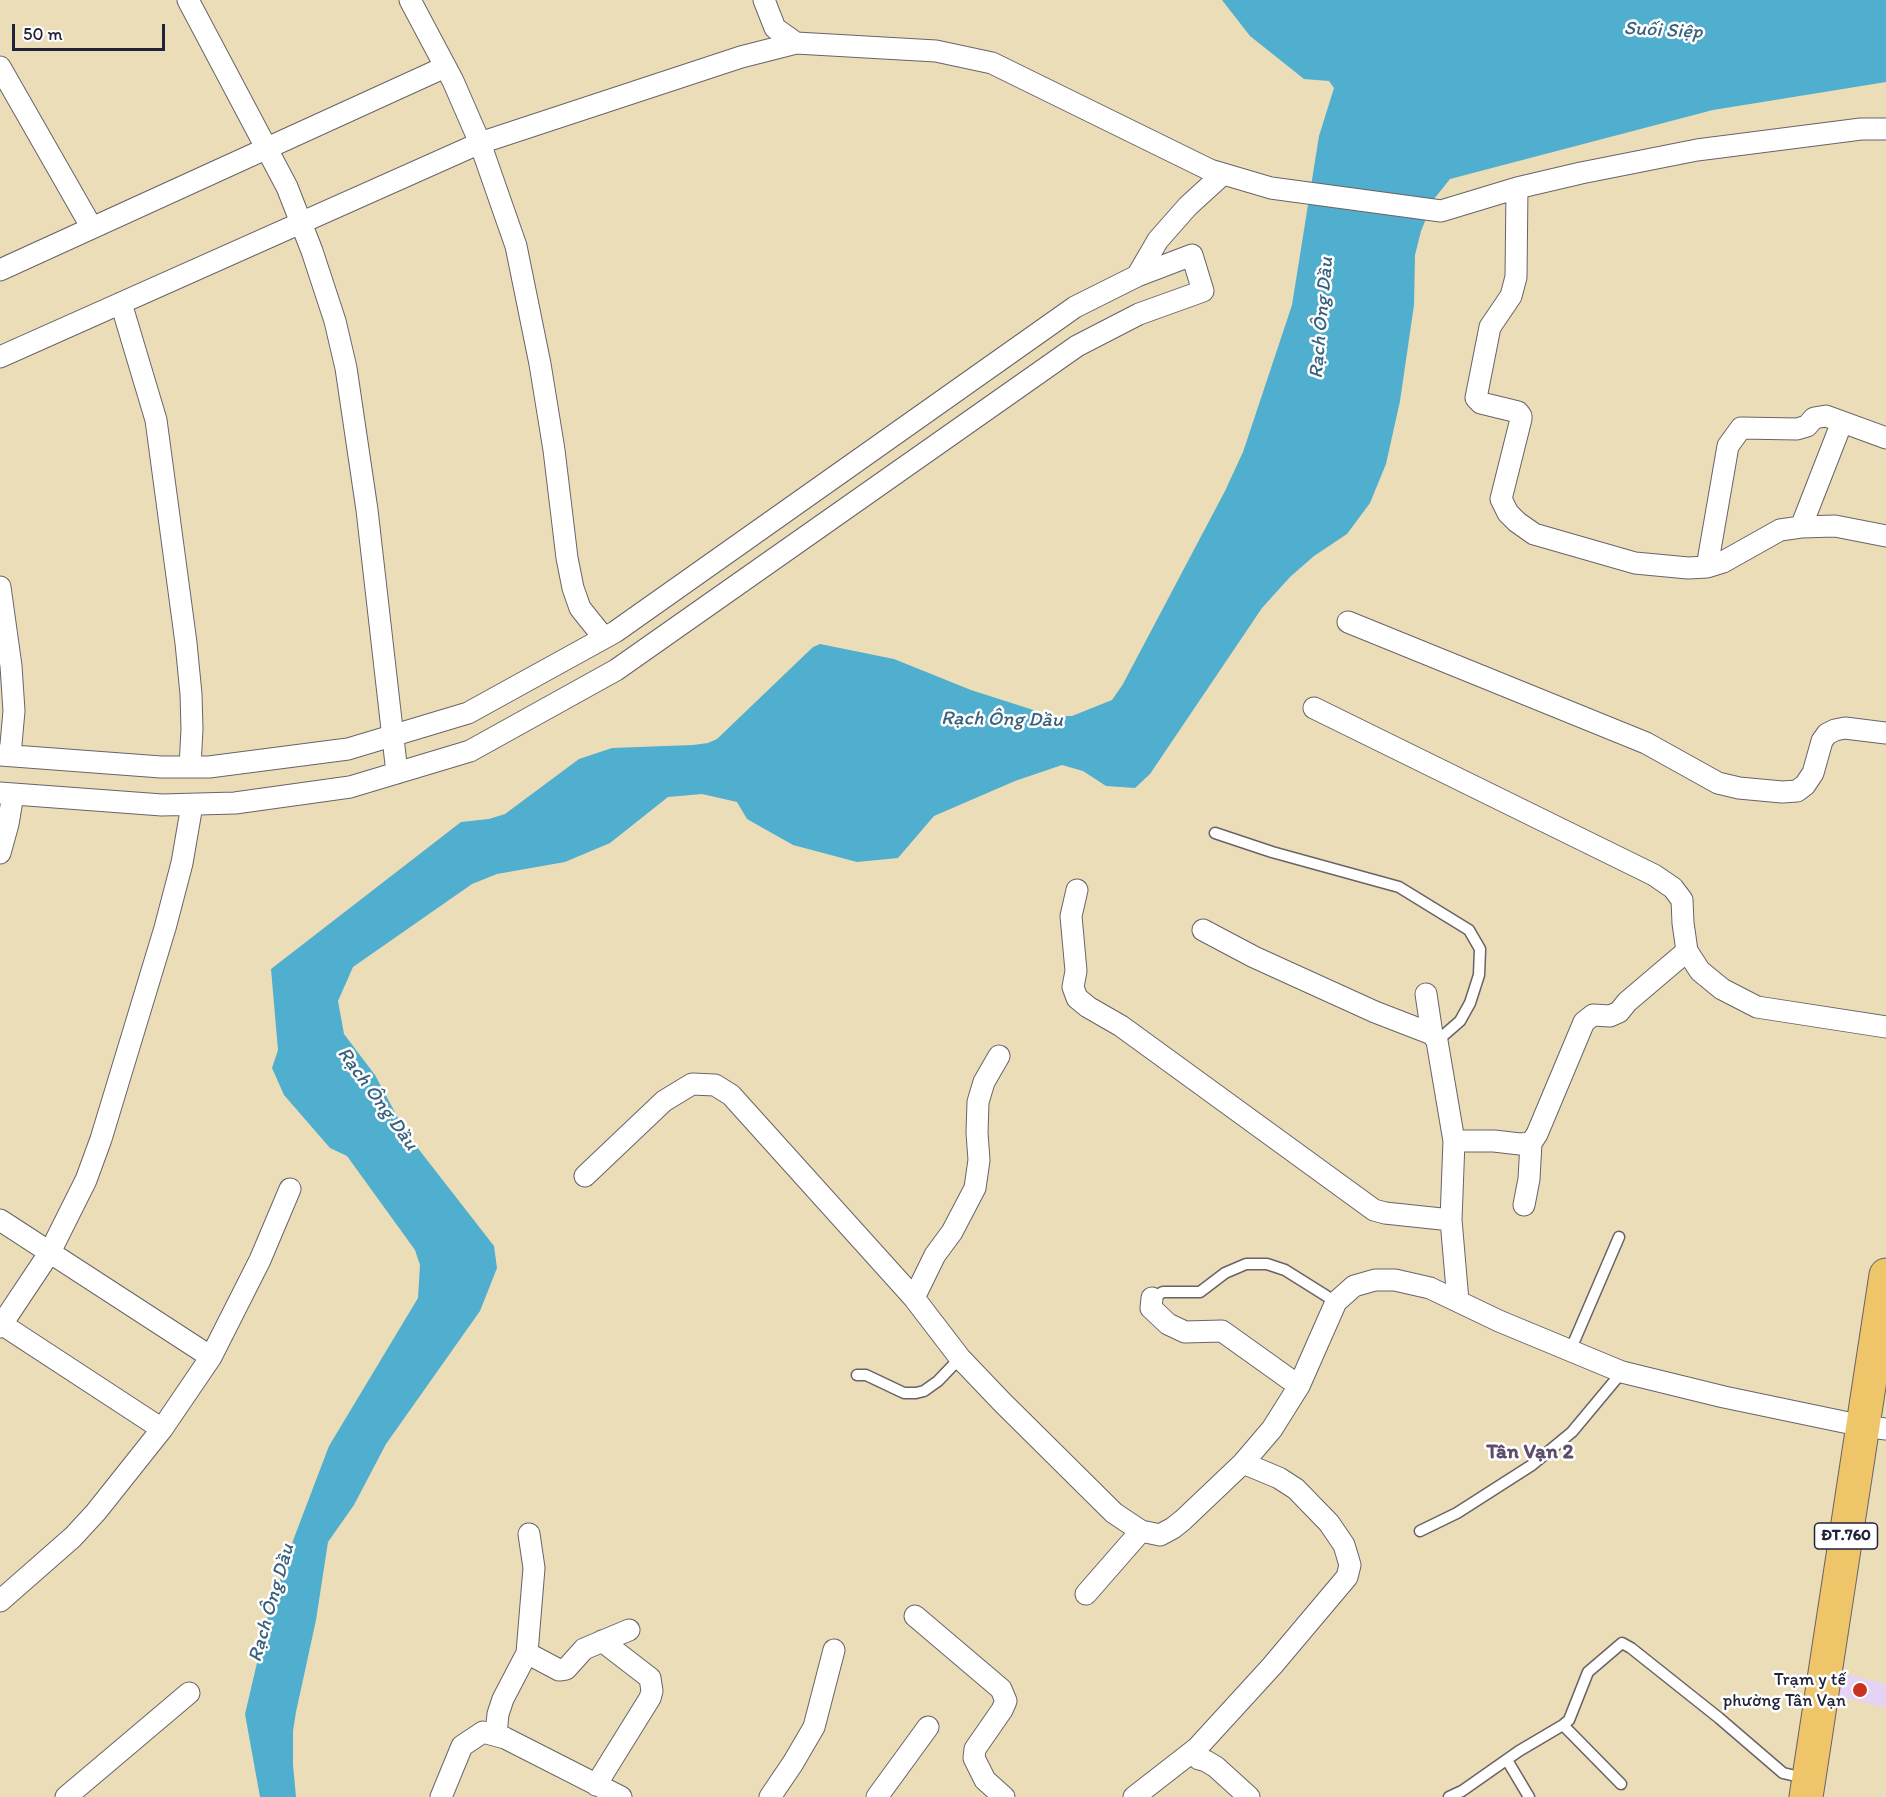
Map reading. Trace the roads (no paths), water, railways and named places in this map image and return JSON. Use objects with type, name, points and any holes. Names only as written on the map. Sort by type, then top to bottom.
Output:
[{"type":"main road","name":"ĐT.760","points":[[1808,1788],[1874,1428],[1886,1275]]},
{"type":"street","points":[[188,0],[287,187],[335,321],[346,368],[367,510],[397,773]]},
{"type":"street","points":[[410,0],[445,67],[480,143],[516,246],[527,295],[554,450],[567,558],[573,588],[580,608],[604,638]]},
{"type":"street","points":[[764,0],[775,28],[796,43]]},
{"type":"street","points":[[0,357],[480,143],[741,57],[796,43],[936,51],[992,63],[1210,170],[1271,188],[1441,211],[1517,188],[1697,150],[1861,129],[1886,129]]},
{"type":"street","points":[[0,67],[92,228]]},
{"type":"street","points":[[0,270],[445,67]]},
{"type":"street","points":[[1137,276],[1158,240],[1188,206],[1223,174]]},
{"type":"street","points":[[1517,188],[1516,277],[1511,296],[1490,327],[1476,398],[1481,403],[1518,412],[1521,416],[1501,499],[1512,517],[1534,534],[1635,563],[1688,568],[1707,567],[1723,562],[1780,530],[1835,526],[1886,537]]},
{"type":"street","points":[[0,587],[11,666],[14,711],[5,755],[160,767],[190,767],[233,764],[339,750],[393,736],[483,706],[604,638],[1075,307],[1137,276],[1192,255],[1203,291],[1139,314],[1077,346],[616,670],[477,747],[340,789],[235,803],[162,805],[6,793],[8,824],[0,853]]},
{"type":"street","points":[[122,303],[156,420],[191,694],[190,767]]},
{"type":"street","points":[[996,363],[1017,388]]},
{"type":"street","points":[[1707,567],[1728,446],[1741,428],[1797,429],[1807,426],[1814,418],[1826,416],[1886,438]]},
{"type":"street","points":[[1802,527],[1842,422]]},
{"type":"street","points":[[1348,622],[1646,743],[1718,783],[1739,788],[1797,791],[1805,785],[1813,772],[1822,741],[1827,734],[1845,728],[1886,733]]},
{"type":"street","points":[[1314,708],[1654,875],[1674,888],[1682,900],[1687,951],[1701,971],[1722,989],[1757,1007],[1886,1027]]},
{"type":"street","points":[[162,1429],[1,1325],[50,1252],[86,1180],[101,1139],[168,917],[182,863],[192,805]]},
{"type":"street","points":[[1077,890],[1071,916],[1076,970],[1073,987],[1077,998],[1121,1026],[1374,1210],[1451,1220]]},
{"type":"street","points":[[1203,930],[1254,957],[1435,1038]]},
{"type":"street","points":[[1524,1204],[1529,1179],[1531,1143],[1537,1134],[1584,1022],[1593,1015],[1610,1016],[1619,1012],[1627,1002],[1687,951]]},
{"type":"street","points":[[1426,994],[1454,1141],[1451,1220],[1458,1301]]},
{"type":"street","points":[[914,1298],[935,1255],[952,1233],[975,1188],[979,1160],[978,1102],[984,1082],[999,1056]]},
{"type":"street","points":[[585,1176],[664,1101],[692,1084],[715,1085],[731,1095],[914,1298],[960,1358],[1002,1402],[1114,1513],[1141,1531],[1160,1535],[1173,1528],[1243,1463],[1272,1429],[1299,1386],[1336,1302],[1354,1286],[1376,1280],[1395,1280],[1430,1288],[1499,1321],[1622,1372],[1724,1397],[1874,1428]]},
{"type":"street","points":[[1454,1141],[1531,1143]]},
{"type":"street","points":[[0,1601],[80,1529],[162,1429],[212,1357],[256,1270],[290,1189]]},
{"type":"street","points":[[0,1220],[212,1357]]},
{"type":"street","points":[[1152,1298],[1151,1308],[1168,1324],[1185,1332],[1222,1330],[1299,1386]]},
{"type":"street","points":[[1134,1797],[1192,1752],[1272,1666],[1347,1577],[1350,1565],[1344,1545],[1329,1523],[1296,1489],[1279,1478],[1243,1463]]},
{"type":"street","points":[[1086,1594],[1141,1531]]},
{"type":"street","points":[[496,1734],[498,1714],[503,1699],[527,1653],[534,1568],[529,1534]]},
{"type":"street","points":[[915,1616],[1001,1689],[1006,1701],[975,1749],[974,1758],[985,1780],[1004,1797]]},
{"type":"street","points":[[527,1653],[559,1670],[566,1669],[584,1649],[629,1630]]},
{"type":"street","points":[[596,1785],[650,1698],[652,1691],[650,1678],[602,1641]]},
{"type":"street","points":[[770,1797],[794,1763],[814,1727],[834,1650]]},
{"type":"street","points":[[66,1797],[189,1693]]},
{"type":"street","points":[[877,1797],[928,1727]]},
{"type":"street","points":[[441,1797],[462,1746],[483,1732],[496,1734],[621,1797]]},
{"type":"street","points":[[1192,1752],[1199,1759],[1216,1767],[1249,1797]]},
{"type":"lane","points":[[1215,833],[1272,852],[1399,887],[1469,930],[1480,949],[1479,975],[1470,1003],[1460,1021],[1435,1038]]},
{"type":"lane","points":[[1570,1351],[1619,1237]]},
{"type":"lane","points":[[1152,1298],[1163,1292],[1200,1292],[1225,1273],[1246,1264],[1267,1264],[1285,1270],[1336,1302]]},
{"type":"lane","points":[[857,1375],[866,1375],[904,1393],[916,1393],[924,1391],[938,1381],[960,1358]]},
{"type":"lane","points":[[1420,1531],[1457,1513],[1532,1465],[1572,1432],[1622,1372]]},
{"type":"lane","points":[[1449,1797],[1462,1791],[1569,1720],[1588,1672],[1622,1643],[1719,1718],[1783,1773],[1808,1788]]},
{"type":"lane","points":[[1563,1725],[1621,1784]]},
{"type":"lane","points":[[1507,1760],[1529,1797]]},
{"type":"water","points":[[1222,0],[1886,0],[1886,82],[1713,110],[1450,179],[1434,199],[1421,231],[1415,255],[1414,305],[1400,401],[1386,464],[1370,503],[1347,534],[1314,556],[1290,577],[1262,608],[1150,774],[1135,788],[1106,786],[1083,771],[1062,765],[1015,781],[934,816],[898,858],[857,862],[793,845],[747,819],[737,802],[702,794],[668,797],[610,843],[565,862],[497,874],[472,884],[353,967],[338,1001],[344,1034],[375,1075],[406,1133],[494,1246],[497,1268],[480,1311],[386,1444],[354,1505],[328,1542],[316,1620],[293,1731],[296,1797],[260,1797],[245,1714],[268,1616],[294,1538],[329,1446],[418,1298],[420,1265],[415,1250],[347,1156],[330,1148],[284,1095],[272,1068],[278,1050],[271,969],[461,822],[489,819],[505,814],[579,759],[612,748],[693,745],[717,739],[813,647],[820,644],[894,659],[971,690],[1052,716],[1072,716],[1112,700],[1123,684],[1225,491],[1243,452],[1292,305],[1319,136],[1334,88],[1329,81],[1304,79],[1250,36]]},
{"type":"place","name":"Trạm y tế phường Tân Vạn","points":[[1860,1690]]},
{"type":"district","name":"Tân Vạn 2","points":[[1530,1453]]},
{"type":"water label","name":"Suối Siệp","points":[[1663,31]]},
{"type":"water label","name":"Rạch Ông Dầu","points":[[1322,318]]},
{"type":"water label","name":"Rạch Ông Dầu","points":[[1002,720]]},
{"type":"water label","name":"Rạch Ông Dầu","points":[[377,1099]]},
{"type":"water label","name":"Rạch Ông Dầu","points":[[272,1603]]}]
